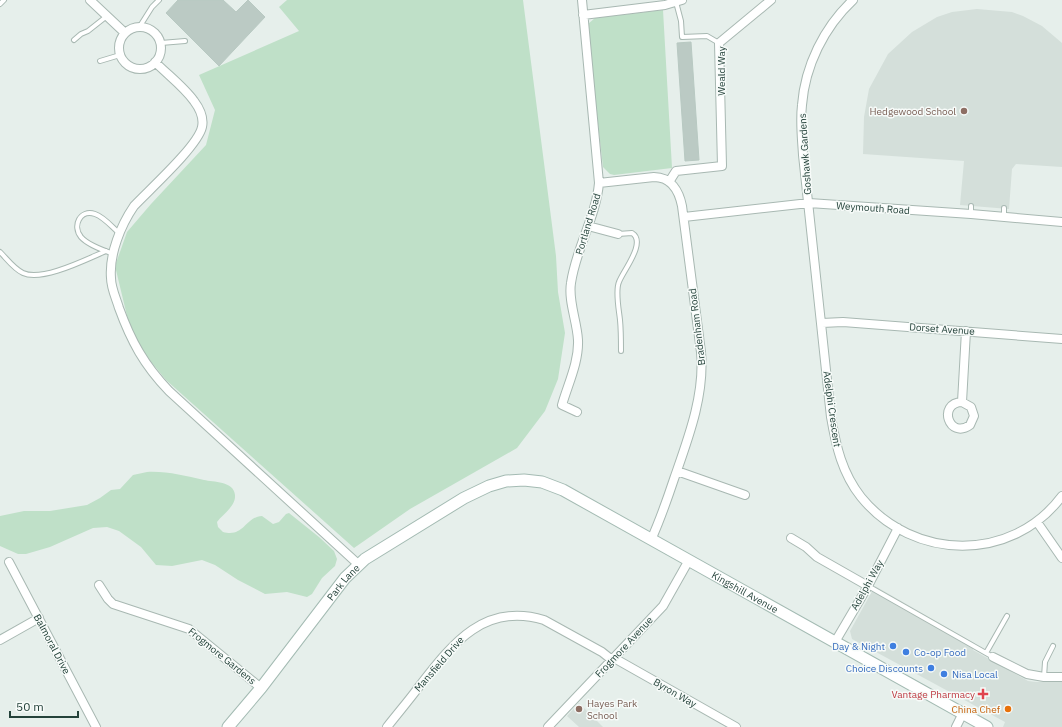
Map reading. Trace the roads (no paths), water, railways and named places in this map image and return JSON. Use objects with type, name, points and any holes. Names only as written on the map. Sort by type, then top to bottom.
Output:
[{"type":"street","points":[[90,0],[125,33]]},
{"type":"street","name":"Portland Road","points":[[577,412],[562,405],[574,368],[577,347],[576,320],[571,296],[571,282],[600,183],[582,0]]},
{"type":"street","name":"Weald Way","points":[[669,182],[676,171],[722,166],[719,43],[771,0]]},
{"type":"street","name":"Goshawk Gardens","points":[[809,203],[801,121],[804,90],[811,65],[821,41],[834,21],[853,0]]},
{"type":"street","points":[[583,14],[665,5],[679,1]]},
{"type":"street","points":[[140,26],[146,27],[155,33],[161,43],[160,53],[155,62],[144,68],[136,68],[128,65],[120,55],[119,46],[125,33],[132,28],[140,26]]},
{"type":"street","points":[[155,62],[194,102],[201,114],[202,127],[192,146],[134,206],[110,252],[111,274],[115,296],[126,326],[133,342],[151,372],[188,409],[358,564]]},
{"type":"street","points":[[600,183],[654,177],[662,178],[669,182]]},
{"type":"street","name":"Bradenham Road","points":[[651,540],[686,445],[694,414],[702,371],[701,352],[684,217],[679,195],[669,182]]},
{"type":"street","name":"Weymouth Road","points":[[684,217],[809,203],[971,210],[1004,218],[1062,222]]},
{"type":"street","name":"Adelphi Crescent","points":[[809,203],[836,445],[842,465],[853,485],[865,501],[881,516],[898,528],[930,542],[952,545],[976,545],[1011,537],[1029,527],[1050,510],[1062,496]]},
{"type":"street","points":[[588,226],[618,234]]},
{"type":"street","name":"Dorset Avenue","points":[[822,323],[843,322],[1062,338]]},
{"type":"street","points":[[962,402],[966,331]]},
{"type":"street","points":[[676,471],[745,495]]},
{"type":"street","name":"Kingshill Avenue","points":[[497,483],[524,480],[542,482],[563,490],[987,727]]},
{"type":"street","name":"Park Lane","points":[[228,727],[261,688],[345,578],[358,564],[365,558],[464,498],[497,483]]},
{"type":"street","points":[[1037,522],[1062,558]]},
{"type":"street","name":"Adelphi Way","points":[[835,642],[868,586],[898,528]]},
{"type":"street","points":[[791,538],[806,547],[817,557],[868,586]]},
{"type":"street","name":"Frogmore Avenue","points":[[548,727],[667,601],[689,560]]},
{"type":"street","name":"Balmoral Drive","points":[[9,562],[96,727]]},
{"type":"street","name":"Frogmore Gardens","points":[[99,585],[113,604],[189,629],[261,688]]},
{"type":"street","name":"Mansfield Drive","points":[[386,727],[445,654],[460,638],[478,626],[499,618],[518,616],[544,620],[613,659]]},
{"type":"street","points":[[0,640],[39,618]]},
{"type":"street","points":[[990,655],[1027,674],[1044,677],[1062,677]]},
{"type":"street","name":"Byron Way","points":[[613,659],[736,727]]},
{"type":"street","points":[[956,727],[963,713]]},
{"type":"lane","points":[[0,4],[4,0]]},
{"type":"lane","points":[[140,26],[152,7],[159,0]]},
{"type":"lane","points":[[679,1],[682,37],[707,36],[719,43]]},
{"type":"lane","points":[[74,40],[107,16]]},
{"type":"lane","points":[[161,43],[185,41]]},
{"type":"lane","points":[[100,61],[120,55]]},
{"type":"lane","points":[[1004,208],[1004,218]]},
{"type":"lane","points":[[110,252],[82,238],[77,225],[80,218],[88,213],[96,214],[119,233]]},
{"type":"lane","points":[[618,234],[632,233],[636,236],[637,241],[632,256],[618,285],[621,333],[620,351]]},
{"type":"lane","points":[[0,252],[23,273],[40,275],[52,273],[110,252]]},
{"type":"lane","points":[[868,586],[990,655],[1007,616]]},
{"type":"lane","points":[[1044,677],[1045,662],[1053,646]]},
{"type":"place","name":"Hedgewood School","points":[[964,111]]},
{"type":"place","name":"Day & Night","points":[[893,646]]},
{"type":"place","name":"Co-op Food","points":[[906,652]]},
{"type":"place","name":"Choice Discounts","points":[[931,668]]},
{"type":"place","name":"Nisa Local","points":[[944,674]]},
{"type":"place","name":"Vantage Pharmacy","points":[[983,694]]},
{"type":"place","name":"Hayes Park School","points":[[579,709]]},
{"type":"place","name":"China Chef","points":[[1008,709]]}]
